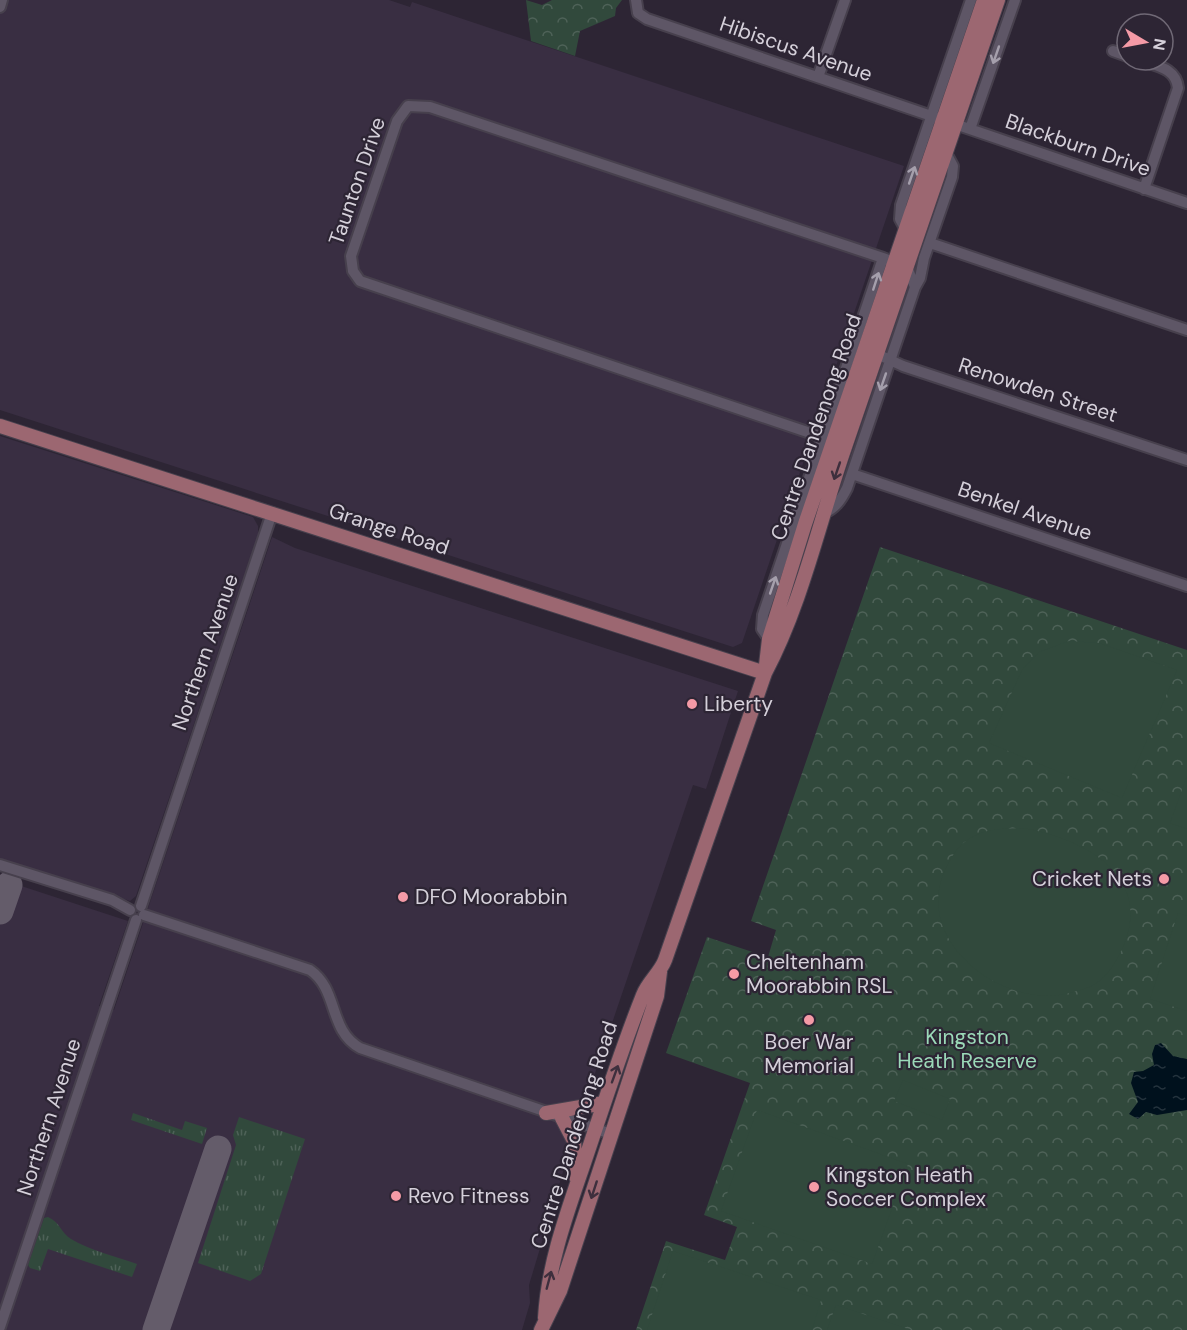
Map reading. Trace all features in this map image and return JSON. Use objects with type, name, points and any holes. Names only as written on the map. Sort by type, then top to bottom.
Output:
[{"type":"main road","name":"Centre Dandenong Road","points":[[765,674],[769,639],[984,0]]},
{"type":"main road","name":"Centre Dandenong Road","points":[[543,1324],[560,1291],[657,996],[660,972],[765,674],[781,643],[791,615],[822,514],[834,441],[877,354],[895,262],[946,153],[944,120],[998,0]]},
{"type":"main road","name":"Grange Road","points":[[0,426],[765,674]]},
{"type":"main road","name":"Centre Dandenong Road","points":[[543,1324],[546,1290],[604,1103],[644,991],[660,972]]},
{"type":"main road","points":[[546,1113],[604,1103]]},
{"type":"main road","points":[[562,1118],[574,1141],[576,1188]]},
{"type":"street","points":[[0,7],[2,0]]},
{"type":"street","name":"Hibiscus Avenue","points":[[636,0],[637,11],[644,18],[944,120]]},
{"type":"street","points":[[818,77],[844,0]]},
{"type":"street","name":"Centre Dandenong Road","points":[[944,120],[971,0]]},
{"type":"street","points":[[970,129],[1015,0]]},
{"type":"street","points":[[1144,189],[1178,88],[1176,77],[1171,72]]},
{"type":"street","name":"Taunton Drive","points":[[834,441],[360,281],[353,271],[351,256],[393,132],[399,115],[408,106],[430,107],[895,262]]},
{"type":"street","name":"Blackburn Drive","points":[[944,120],[1187,203]]},
{"type":"street","name":"Centre Dandenong Road","points":[[822,514],[831,510],[842,499],[920,278],[952,177],[953,166],[946,153]]},
{"type":"street","points":[[930,243],[1187,330]]},
{"type":"street","points":[[895,262],[915,287]]},
{"type":"street","name":"Renowden Street","points":[[877,354],[1187,460]]},
{"type":"street","name":"Benkel Avenue","points":[[852,474],[1187,586]]},
{"type":"street","name":"Northern Avenue","points":[[0,1327],[272,513]]},
{"type":"street","points":[[0,865],[112,900],[138,912],[306,967],[327,987],[340,1030],[356,1046],[611,1134]]},
{"type":"shaded area","points":[[0,0],[389,0],[410,7],[412,2],[904,166],[742,643],[733,647],[0,410]]},
{"type":"shaded area","points":[[0,436],[253,517],[258,526],[258,534],[136,896],[130,901],[0,859]]},
{"type":"shaded area","points":[[272,537],[295,548],[738,691],[706,789],[693,785],[575,1132],[529,1285],[530,1303],[522,1330],[0,1330],[0,879],[128,921],[99,1006],[114,1010]]},
{"type":"green space","points":[[526,0],[542,5],[552,0],[622,0],[616,8],[615,16],[580,31],[575,56],[531,41]]},
{"type":"green space","name":"Kingston Heath Reserve","points":[[880,547],[1187,650],[1187,1330],[636,1330],[666,1241],[725,1260],[737,1227],[704,1215],[750,1083],[666,1053],[707,937],[768,957],[776,930],[751,921]]},
{"type":"green space","points":[[1069,641],[1099,643],[1177,670],[1122,798],[989,743],[1022,670],[1039,652]]},
{"type":"green space","points":[[1187,776],[1187,829],[1170,823]]},
{"type":"green space","points":[[1023,828],[1047,833],[1092,853],[1110,867],[1123,884],[1130,905],[1129,928],[1113,965],[1101,980],[1090,987],[1049,996],[1025,993],[1001,985],[979,972],[961,956],[947,936],[939,914],[939,891],[947,866],[955,853],[961,845],[980,833],[998,829]]},
{"type":"green space","points":[[1178,913],[1187,916],[1187,1011],[1150,999]]},
{"type":"green space","points":[[903,1080],[950,1099],[942,1120],[894,1101]]},
{"type":"green space","name":"Kingston Heath Soccer Complex","points":[[757,1110],[908,1164],[872,1264],[721,1211]]},
{"type":"green space","points":[[133,1113],[182,1130],[185,1121],[207,1128],[202,1144],[131,1120]]},
{"type":"green space","points":[[239,1117],[305,1139],[261,1274],[250,1281],[198,1263],[236,1145],[233,1135]]},
{"type":"green space","points":[[48,1217],[68,1237],[78,1243],[137,1264],[132,1277],[48,1249],[40,1271],[30,1268],[28,1265],[44,1218]]},
{"type":"green space","points":[[673,1251],[821,1300],[812,1330],[647,1330]]},
{"type":"green space","points":[[836,1305],[911,1330],[827,1330]]},
{"type":"water","points":[[1161,1043],[1173,1056],[1187,1059],[1187,1110],[1157,1115],[1146,1112],[1138,1119],[1129,1114],[1138,1102],[1131,1083],[1134,1072],[1143,1071],[1154,1065],[1152,1054],[1155,1045]]},
{"type":"taxiway","points":[[0,911],[9,885]]},
{"type":"taxiway","points":[[156,1330],[218,1149]]},
{"type":"place","name":"Liberty","points":[[692,704]]},
{"type":"place","name":"Cricket Nets","points":[[1164,879]]},
{"type":"place","name":"DFO Moorabbin","points":[[403,897]]},
{"type":"place","name":"Cheltenham Moorabbin RSL","points":[[734,974]]},
{"type":"place","name":"Boer War Memorial","points":[[809,1020]]},
{"type":"place","name":"Kingston Heath Soccer Complex","points":[[814,1187]]},
{"type":"place","name":"Revo Fitness","points":[[396,1196]]}]
